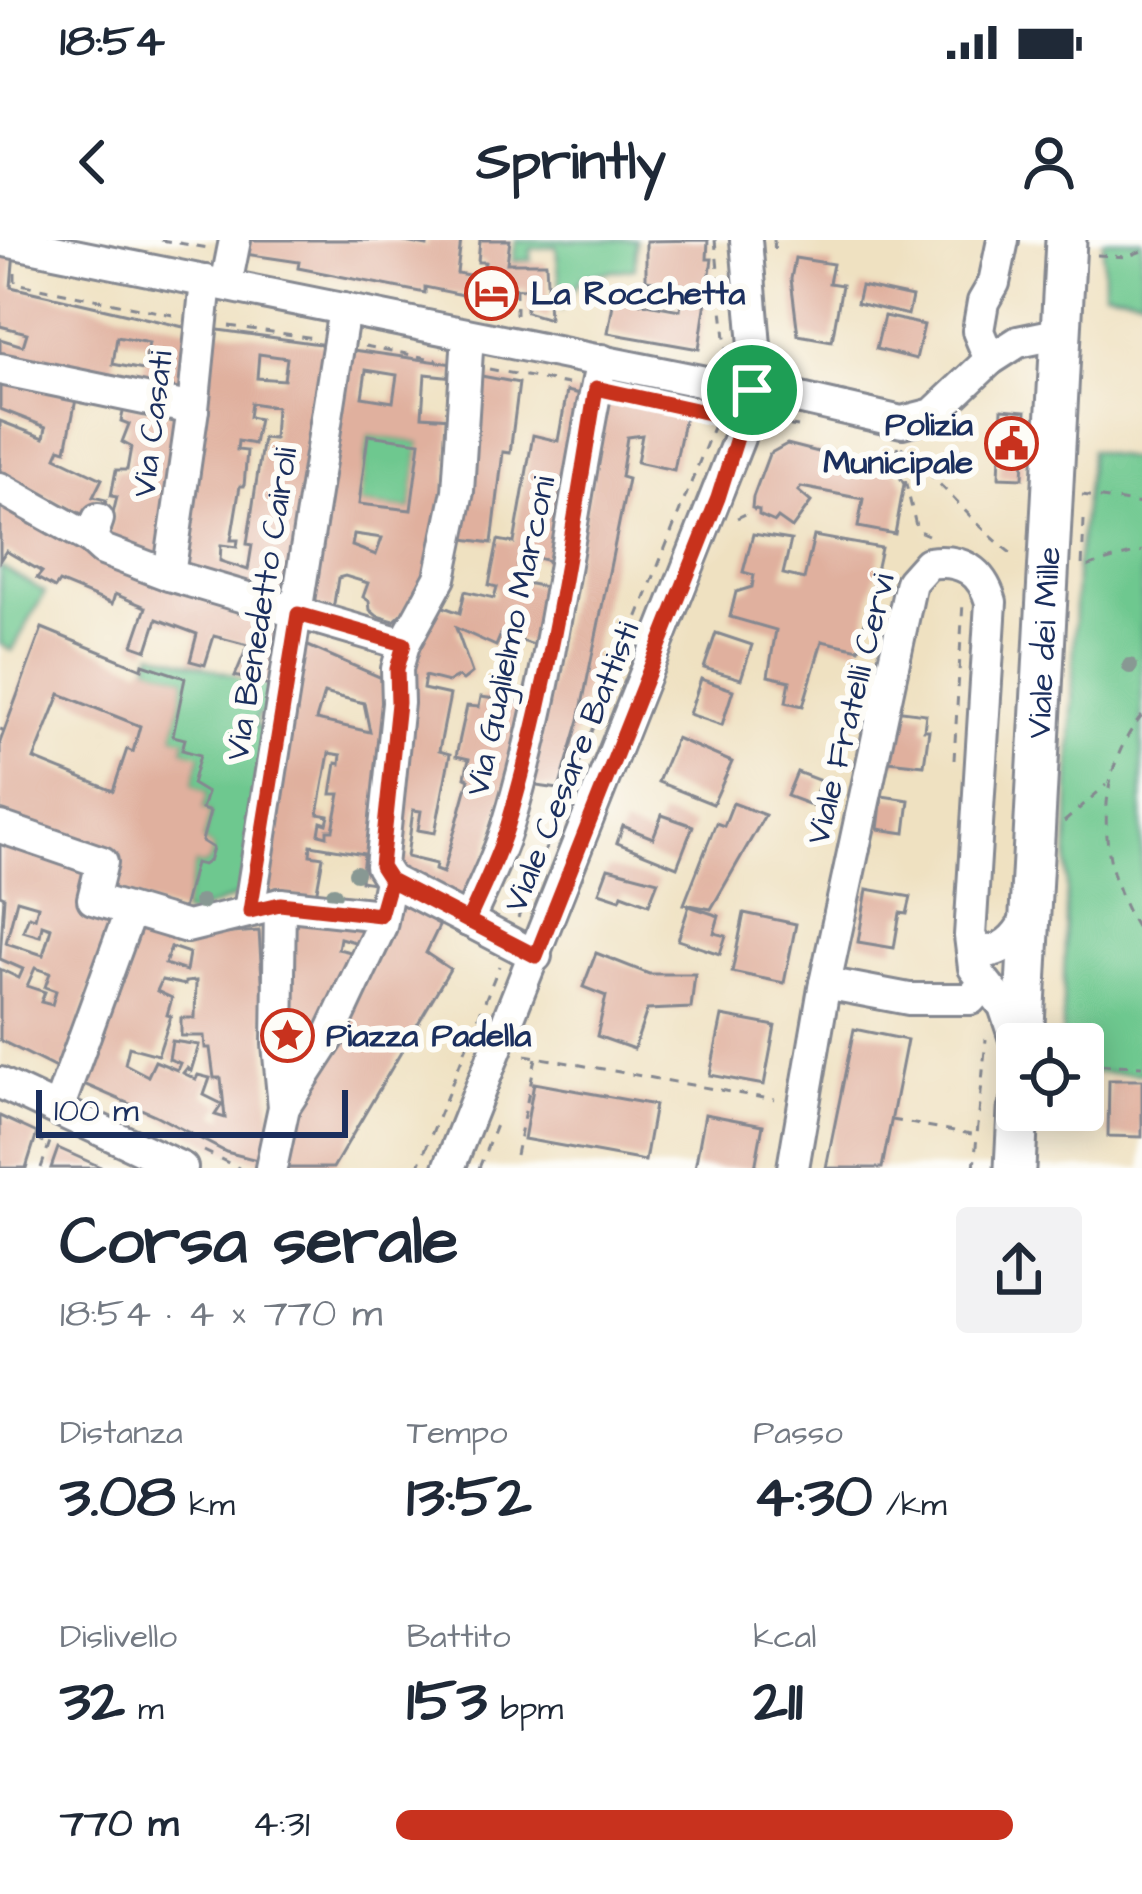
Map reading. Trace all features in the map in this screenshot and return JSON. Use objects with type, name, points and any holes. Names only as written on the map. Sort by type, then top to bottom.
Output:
[{"type":"main road","name":"Viale dei Mille","points":[[1022,1023],[1062,333],[1078,248]]},
{"type":"main road","points":[[1015,1168],[1017,1131]]},
{"type":"street","name":"Viale Cesare Battisti","points":[[449,1168],[522,949],[718,498],[732,397],[757,369],[746,240]]},
{"type":"street","points":[[990,360],[978,331],[982,302],[994,283],[1003,240]]},
{"type":"street","name":"Via Casati","points":[[169,575],[202,321],[216,283],[217,245]]},
{"type":"street","points":[[8,253],[111,252],[216,283],[344,309],[467,350],[902,422],[933,414],[990,360],[1018,342],[1062,333]]},
{"type":"street","name":"Via Benedetto Cairoli","points":[[250,911],[344,309]]},
{"type":"street","points":[[467,350],[458,491],[440,578],[404,644],[397,669],[398,703],[381,866],[390,880],[522,949]]},
{"type":"street","points":[[0,369],[193,410]]},
{"type":"street","name":"Via Guglielmo Marconi","points":[[468,921],[506,830],[535,717],[599,374]]},
{"type":"street","points":[[0,488],[169,575],[404,644]]},
{"type":"street","name":"Viale Fratelli Cervi","points":[[793,1168],[825,983],[911,582],[918,570],[940,561],[963,564],[978,573],[986,584],[993,618],[974,968],[1011,1023]]},
{"type":"street","points":[[0,827],[102,862],[93,899],[187,927],[280,904],[380,915]]},
{"type":"street","points":[[284,1106],[317,1059],[381,926],[390,880]]},
{"type":"street","points":[[271,1168],[284,1106],[278,1044],[280,904]]},
{"type":"street","points":[[973,941],[985,952],[1006,945],[1022,930],[1030,910]]},
{"type":"street","points":[[60,1110],[130,912]]},
{"type":"street","points":[[973,941],[993,967],[1013,973],[1020,983],[1020,1023]]},
{"type":"street","points":[[825,983],[947,1001],[971,998],[983,984]]},
{"type":"street","points":[[278,1044],[317,1059]]},
{"type":"street","points":[[0,1083],[182,1168]]},
{"type":"path","points":[[162,240],[217,245]]},
{"type":"path","points":[[418,1168],[522,949],[732,397],[715,240]]},
{"type":"path","points":[[1078,248],[1126,256],[1142,251]]},
{"type":"path","points":[[8,253],[15,283],[202,321],[339,341],[467,350],[732,397]]},
{"type":"path","points":[[515,288],[516,325]]},
{"type":"path","points":[[897,444],[935,476],[981,532],[1016,557]]},
{"type":"path","points":[[906,452],[921,450],[940,459],[961,449]]},
{"type":"path","points":[[1080,495],[1142,504]]},
{"type":"path","points":[[730,522],[756,509]]},
{"type":"path","points":[[1079,514],[1085,521],[1082,568],[1142,550]]},
{"type":"path","points":[[1063,824],[1109,782],[1142,716]]},
{"type":"path","points":[[1109,782],[1110,870],[1142,936]]},
{"type":"path","points":[[523,1054],[806,1106]]},
{"type":"path","points":[[516,1155],[536,1058]]},
{"type":"path","points":[[1104,1065],[1142,1066]]},
{"type":"path","points":[[41,1168],[60,1110]]},
{"type":"path","points":[[892,1120],[977,1135]]},
{"type":"path","points":[[36,1137],[49,1146]]},
{"type":"green space","points":[[516,240],[636,240],[635,268],[583,276],[562,308],[556,246],[531,249],[531,260],[513,261]]},
{"type":"green space","points":[[1103,240],[1142,240],[1142,297],[1104,291]]},
{"type":"green space","points":[[368,435],[420,442],[411,510],[359,504]]},
{"type":"green space","points":[[1091,450],[1142,462],[1142,1074],[1104,1073],[1104,1023],[1063,1023],[1076,573]]},
{"type":"green space","points":[[0,566],[45,592],[12,651],[0,644]]},
{"type":"green space","points":[[153,652],[277,688],[270,715],[258,714],[256,727],[267,730],[244,894],[189,915],[182,913],[195,863],[209,861],[213,849],[202,841],[210,812],[202,809],[207,793],[192,784],[200,756],[182,750],[185,740],[173,736],[185,678],[148,666]]},
{"type":"building","points":[[248,240],[394,240],[427,246],[428,240],[461,240],[457,273],[480,277],[477,298],[425,287],[425,293],[298,268],[299,262],[245,254]]},
{"type":"building","name":"La Rocchetta","points":[[480,240],[510,240],[507,263],[546,263],[549,319],[526,312],[526,289],[504,288],[503,307],[480,302],[485,262],[478,262]]},
{"type":"building","points":[[708,240],[707,259],[712,259],[699,349],[608,333],[614,298],[680,310],[683,285],[646,280],[646,241]]},
{"type":"building","points":[[0,248],[14,251],[11,287],[192,329],[180,402],[0,357],[0,339],[23,346],[27,333],[0,326]],"holes":[[[117,337],[149,343],[143,370],[113,364]]]},
{"type":"building","points":[[795,258],[833,264],[829,283],[842,285],[832,341],[798,335],[791,279]]},
{"type":"building","points":[[861,286],[912,297],[908,315],[857,303]]},
{"type":"building","points":[[884,316],[924,325],[916,359],[876,349]]},
{"type":"building","points":[[211,329],[327,345],[292,603],[180,573]],"holes":[[[259,354],[287,358],[284,380],[257,378]],[[251,403],[276,407],[274,439],[263,438],[247,544],[252,545],[248,570],[220,561],[221,545],[237,547],[238,540],[231,540],[247,451],[237,450],[238,441],[254,444],[259,419],[249,417]]]},
{"type":"building","points":[[346,349],[453,364],[454,377],[425,374],[422,416],[451,418],[443,529],[432,568],[394,621],[370,610],[363,597],[368,583],[345,576],[338,578],[333,610],[307,604]],"holes":[[[366,370],[397,375],[393,402],[362,397]],[[368,435],[420,442],[411,510],[359,504]],[[354,534],[382,538],[376,555],[352,546]]]},
{"type":"building","points":[[476,375],[519,383],[510,453],[503,452],[492,543],[457,538]]},
{"type":"building","points":[[0,379],[77,394],[66,450],[60,448],[56,457],[102,479],[93,497],[106,500],[103,512],[86,516],[0,474],[0,421],[44,438],[46,427],[0,409]]},
{"type":"building","points":[[567,391],[589,396],[558,563],[520,554],[515,581],[551,588],[540,647],[501,634],[496,646],[456,628],[472,673],[448,682],[425,676],[423,689],[450,695],[439,751],[450,754],[435,833],[418,830],[421,811],[413,810],[407,857],[436,864],[435,870],[443,873],[469,779],[465,777],[469,759],[456,756],[467,706],[479,707],[481,697],[530,704],[479,876],[465,907],[387,867],[404,672],[430,602],[460,613],[465,591],[494,598],[497,587],[489,585],[498,540],[514,543],[533,435],[558,441]]},
{"type":"building","points":[[609,394],[686,411],[674,470],[637,462],[642,435],[627,437],[621,477],[628,479],[579,720],[559,789],[530,785]]},
{"type":"building","points":[[125,404],[189,417],[165,566],[105,547],[117,497],[111,496],[116,470],[127,470],[131,447],[122,442],[129,424],[121,421]]},
{"type":"building","name":"Polizia Municipale","points":[[1002,409],[1026,411],[1023,478],[999,477]]},
{"type":"building","points":[[787,444],[897,472],[904,484],[895,534],[858,527],[863,499],[801,487],[798,491],[811,502],[792,528],[778,518],[775,522],[759,515],[752,508],[753,497],[769,454]]},
{"type":"building","points":[[0,496],[289,621],[277,688],[235,676],[248,645],[214,636],[205,665],[190,661],[197,634],[157,619],[147,650],[133,645],[146,607],[115,594],[112,604],[59,582],[55,588],[37,578],[42,572],[6,551],[0,560]]},
{"type":"building","points":[[753,534],[791,540],[783,574],[804,579],[814,536],[881,548],[859,649],[822,641],[803,706],[786,702],[790,681],[768,676],[776,630],[730,617],[736,592],[752,587],[754,575],[743,572]]},
{"type":"building","points":[[42,628],[142,669],[143,664],[185,678],[173,736],[185,739],[182,750],[200,755],[192,784],[207,793],[202,809],[210,812],[202,841],[213,848],[209,861],[195,863],[182,913],[100,889],[109,857],[0,813],[0,742]],"holes":[[[60,694],[140,726],[113,791],[34,759]]]},
{"type":"building","points":[[716,633],[752,645],[741,679],[704,668]]},
{"type":"building","points":[[299,642],[382,678],[389,736],[373,883],[361,881],[364,854],[311,845],[310,855],[323,857],[315,901],[261,891]],"holes":[[[324,693],[364,703],[370,732],[316,720]],[[329,753],[341,755],[331,794],[340,794],[333,830],[327,830],[327,836],[319,834],[321,822],[327,824],[329,816],[318,814]]]},
{"type":"building","points":[[701,679],[733,690],[722,725],[689,714]]},
{"type":"building","points":[[894,710],[926,714],[924,730],[929,730],[924,765],[888,761]]},
{"type":"building","points":[[676,738],[732,762],[713,804],[658,782]]},
{"type":"building","points":[[797,772],[821,781],[811,805],[787,796]]},
{"type":"building","points":[[882,796],[909,800],[905,833],[878,829]]},
{"type":"building","points":[[733,803],[765,815],[711,909],[684,904],[716,823],[724,826]]},
{"type":"building","points":[[662,815],[693,826],[677,867],[617,843],[623,826],[653,838]]},
{"type":"building","points":[[0,837],[95,870],[83,910],[113,917],[64,1072],[0,1040],[0,969],[19,978],[23,969],[0,959],[4,897],[0,895]],"holes":[[[17,900],[38,906],[35,918],[29,916],[23,931],[40,936],[42,925],[51,928],[43,955],[6,943]],[[35,968],[50,973],[45,987],[56,991],[52,1005],[41,1002],[45,992],[27,986]]]},
{"type":"building","points":[[608,868],[658,881],[649,904],[599,892]]},
{"type":"building","points":[[867,889],[911,897],[907,914],[900,913],[894,948],[858,942]]},
{"type":"building","points":[[406,893],[445,914],[426,953],[450,969],[333,1168],[276,1168],[289,1130]]},
{"type":"building","points":[[689,906],[719,916],[714,933],[726,936],[720,954],[678,940]]},
{"type":"building","points":[[298,909],[366,920],[358,943],[340,938],[338,949],[355,953],[326,1039],[283,1030]]},
{"type":"building","points":[[744,913],[796,924],[784,983],[732,972]]},
{"type":"building","points":[[132,919],[190,936],[259,931],[272,1136],[265,1162],[226,1152],[79,1082]],"holes":[[[171,947],[189,953],[186,971],[165,964]],[[162,980],[185,985],[196,981],[195,1018],[181,1018],[181,1036],[204,1036],[214,1078],[221,1078],[225,1118],[215,1115],[222,1104],[204,1095],[210,1078],[183,1073],[187,1068],[191,1071],[199,1045],[172,1041],[169,1059],[180,1063],[177,1070],[155,1061],[148,1076],[125,1064],[129,1047],[158,1055],[172,998],[157,991]]]},
{"type":"building","points":[[596,953],[649,974],[695,974],[691,1008],[647,1010],[634,1049],[597,1036],[606,996],[583,987]]},
{"type":"building","points":[[722,1016],[775,1026],[764,1085],[710,1075]]},
{"type":"building","points":[[854,1029],[907,1040],[882,1168],[826,1168]]},
{"type":"building","points":[[1109,1080],[1142,1080],[1142,1137],[1108,1136]]},
{"type":"building","points":[[534,1083],[655,1105],[645,1161],[524,1139]]},
{"type":"building","points":[[705,1114],[763,1125],[755,1168],[695,1168]]},
{"type":"building","points":[[0,1116],[37,1133],[26,1168],[0,1168]]},
{"type":"building","points":[[58,1148],[103,1168],[51,1168]]},
{"type":"place","name":"La Rocchetta","points":[[492,294]]},
{"type":"place","name":"Polizia Municipale","points":[[1012,444]]},
{"type":"place","name":"Piazza Padella","points":[[287,1036]]},
{"type":"route","points":[[752,390],[718,498],[536,956],[468,921],[390,880],[380,915],[280,904],[250,911],[298,614],[404,644],[397,669],[398,703],[381,866],[390,880],[468,921],[506,830],[535,717],[596,388],[718,415],[725,386],[752,390]]}]
